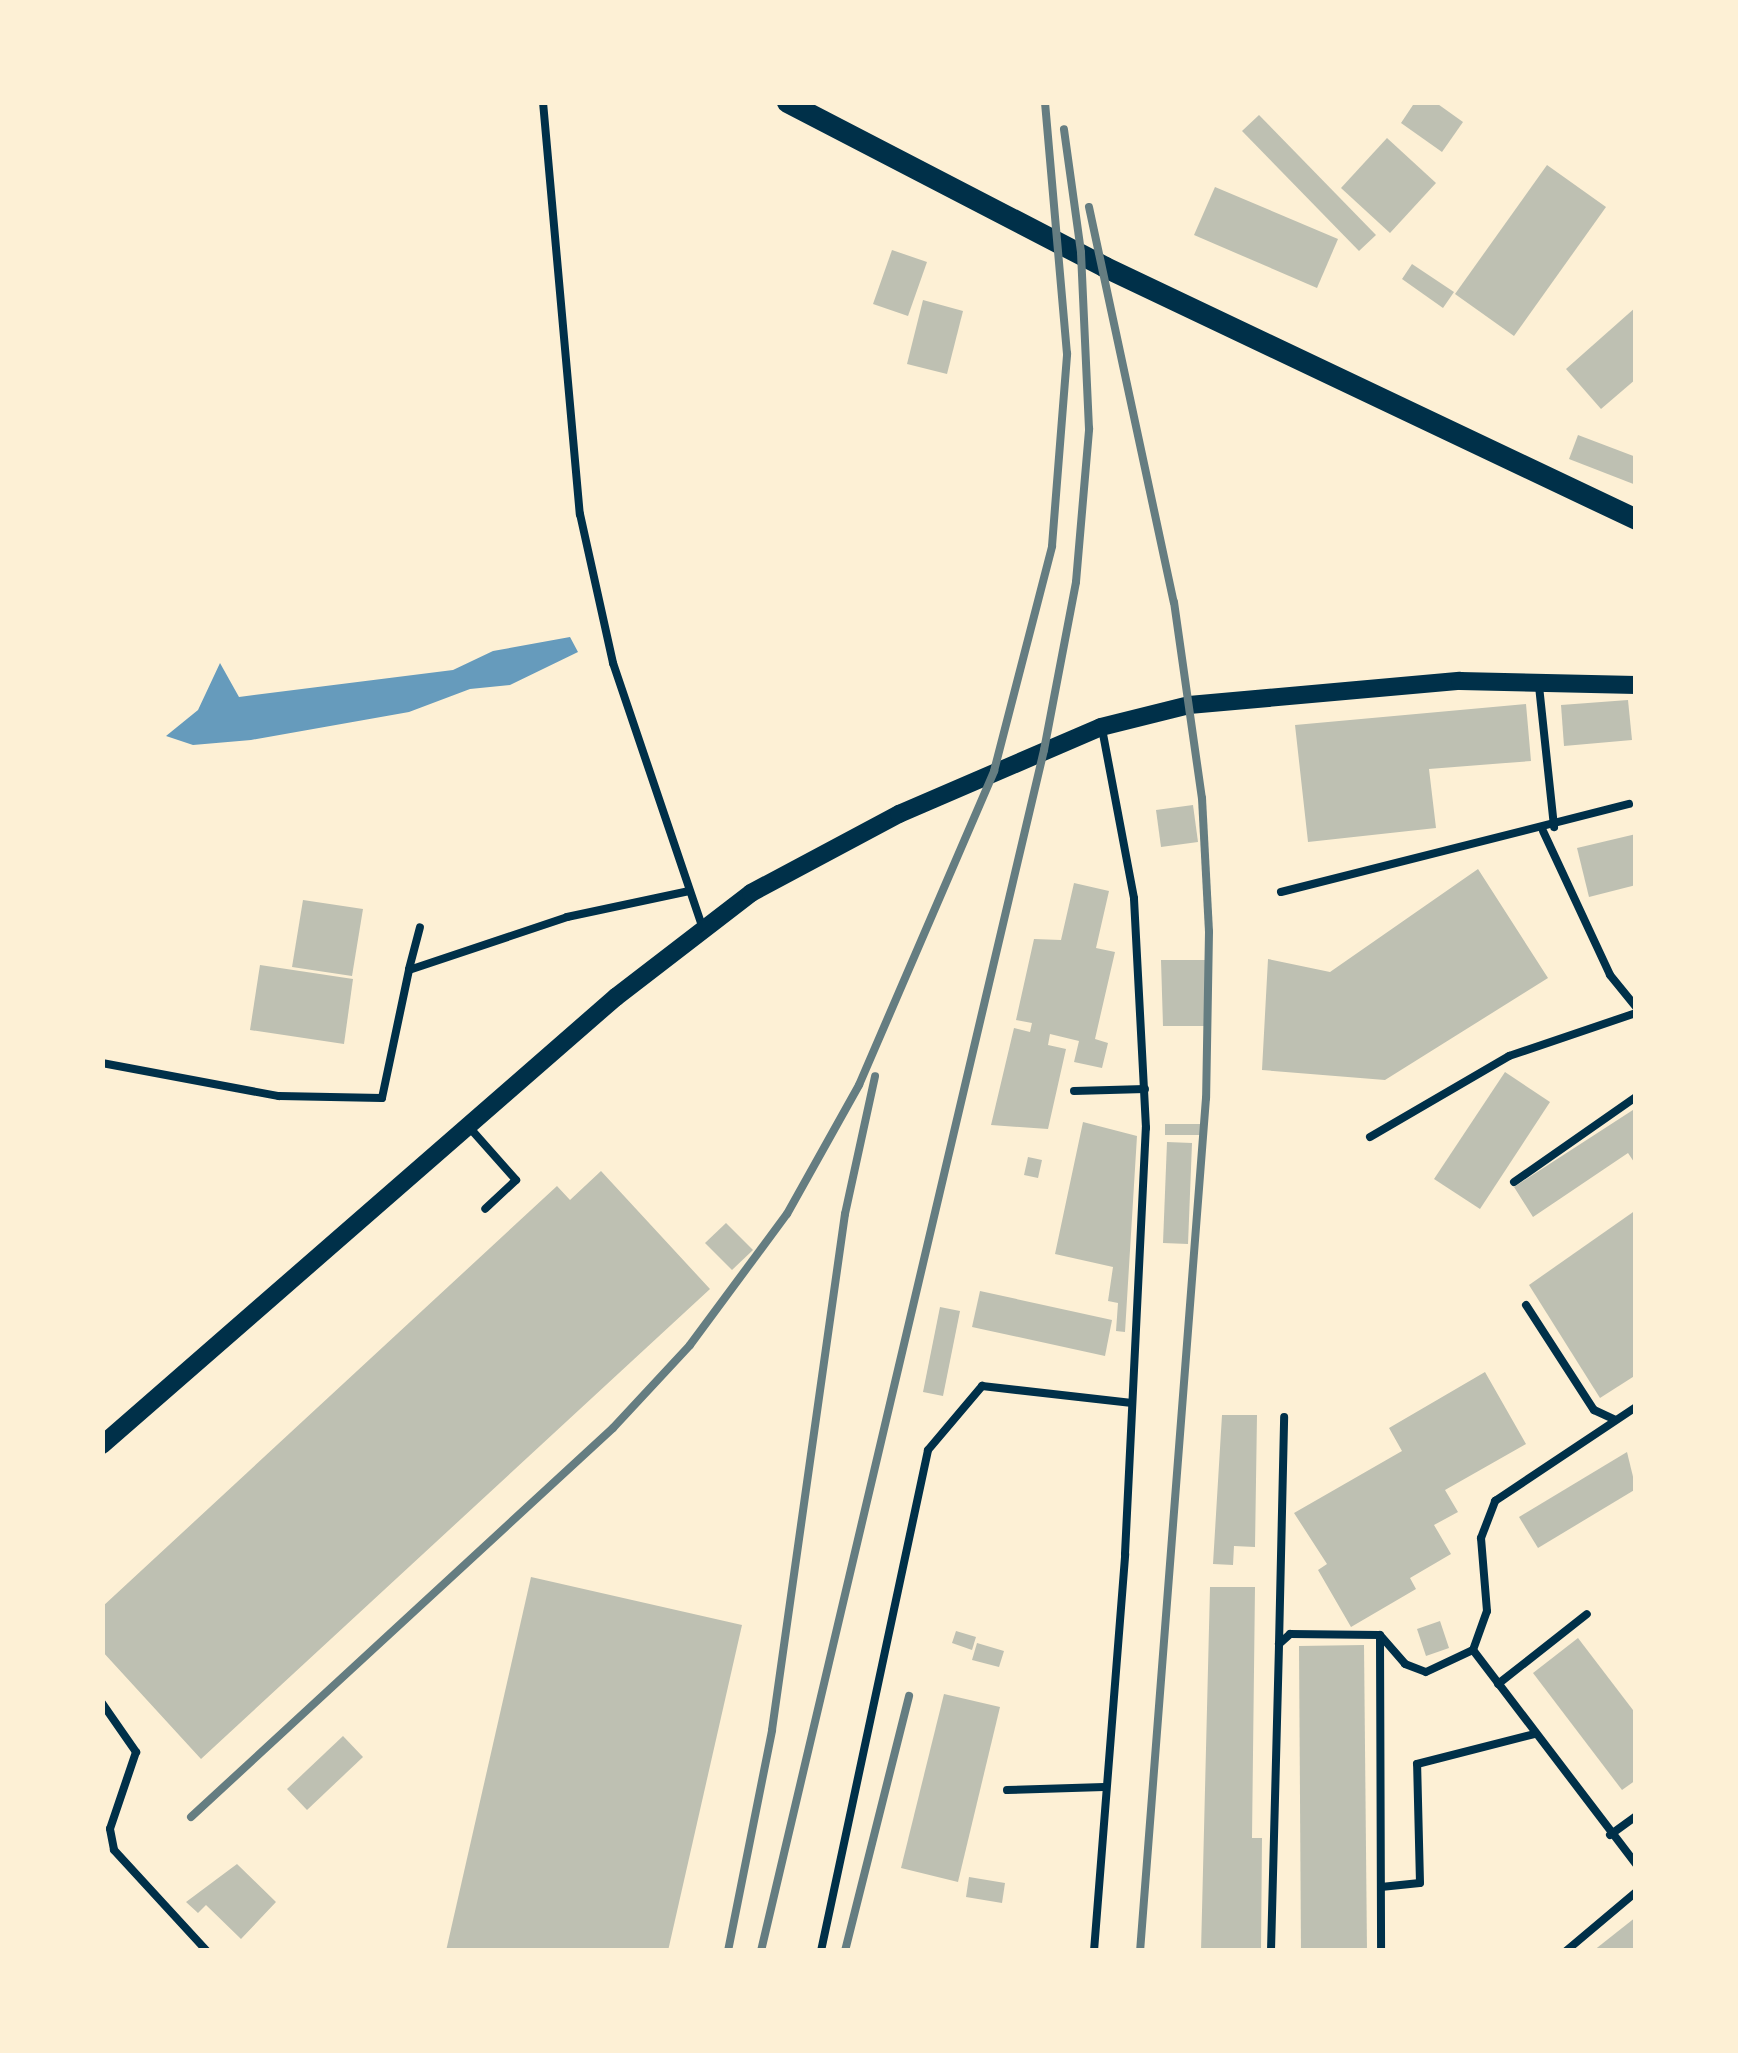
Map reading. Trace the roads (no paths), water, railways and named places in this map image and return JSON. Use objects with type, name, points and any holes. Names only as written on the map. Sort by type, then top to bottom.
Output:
[{"type":"main road","points":[[787,102],[1105,267],[1636,519]]},
{"type":"street","points":[[102,1445],[468,1126],[704,930],[752,893],[899,814],[1101,727],[1189,705],[1460,681],[1636,685]]},
{"type":"lane","points":[[543,102],[580,514],[613,663],[704,930]]},
{"type":"lane","points":[[1538,682],[1554,827]]},
{"type":"lane","points":[[1094,1951],[1132,1403],[1145,1089],[1134,898],[1101,727]]},
{"type":"lane","points":[[1281,892],[1543,831],[1629,804]]},
{"type":"lane","points":[[1370,1137],[1509,1056],[1636,1010],[1610,975],[1543,831]]},
{"type":"lane","points":[[409,970],[567,917],[689,891]]},
{"type":"lane","points":[[102,1064],[279,1096],[382,1098],[420,927]]},
{"type":"lane","points":[[1074,1091],[1145,1089]]},
{"type":"lane","points":[[1514,1182],[1636,1097]]},
{"type":"lane","points":[[468,1126],[516,1180],[485,1209]]},
{"type":"lane","points":[[1526,1305],[1594,1410],[1615,1420]]},
{"type":"lane","points":[[821,1951],[928,1450],[982,1386],[1132,1403]]},
{"type":"lane","points":[[1279,1644],[1290,1634],[1380,1636],[1405,1664],[1426,1672],[1473,1650],[1487,1611],[1480,1538],[1495,1501],[1636,1407]]},
{"type":"lane","points":[[1271,1951],[1284,1418]]},
{"type":"lane","points":[[1498,1684],[1587,1614]]},
{"type":"lane","points":[[1380,1636],[1382,1951]]},
{"type":"lane","points":[[1473,1650],[1636,1864]]},
{"type":"lane","points":[[102,1703],[136,1752],[110,1829],[114,1850],[207,1951]]},
{"type":"lane","points":[[1381,1887],[1420,1883],[1417,1765],[1535,1734]]},
{"type":"lane","points":[[1006,1790],[1104,1787]]},
{"type":"lane","points":[[1610,1835],[1636,1816]]},
{"type":"lane","points":[[1566,1951],[1636,1892]]},
{"type":"water","points":[[570,637],[578,652],[510,685],[470,689],[409,712],[251,740],[193,745],[166,736],[198,710],[220,663],[239,697],[453,670],[493,651]]},
{"type":"railway","points":[[191,1817],[613,1428],[690,1345],[787,1214],[859,1085],[994,771],[1052,546],[1067,354],[1045,102]]},
{"type":"railway","points":[[761,1951],[1044,750],[1076,582],[1089,429],[1081,252],[1064,129]]},
{"type":"railway","points":[[1089,207],[1174,602],[1202,798],[1209,932],[1206,1098],[1140,1951]]},
{"type":"railway","points":[[728,1951],[772,1730],[845,1214],[875,1076]]},
{"type":"railway","points":[[845,1951],[909,1696]]}]
